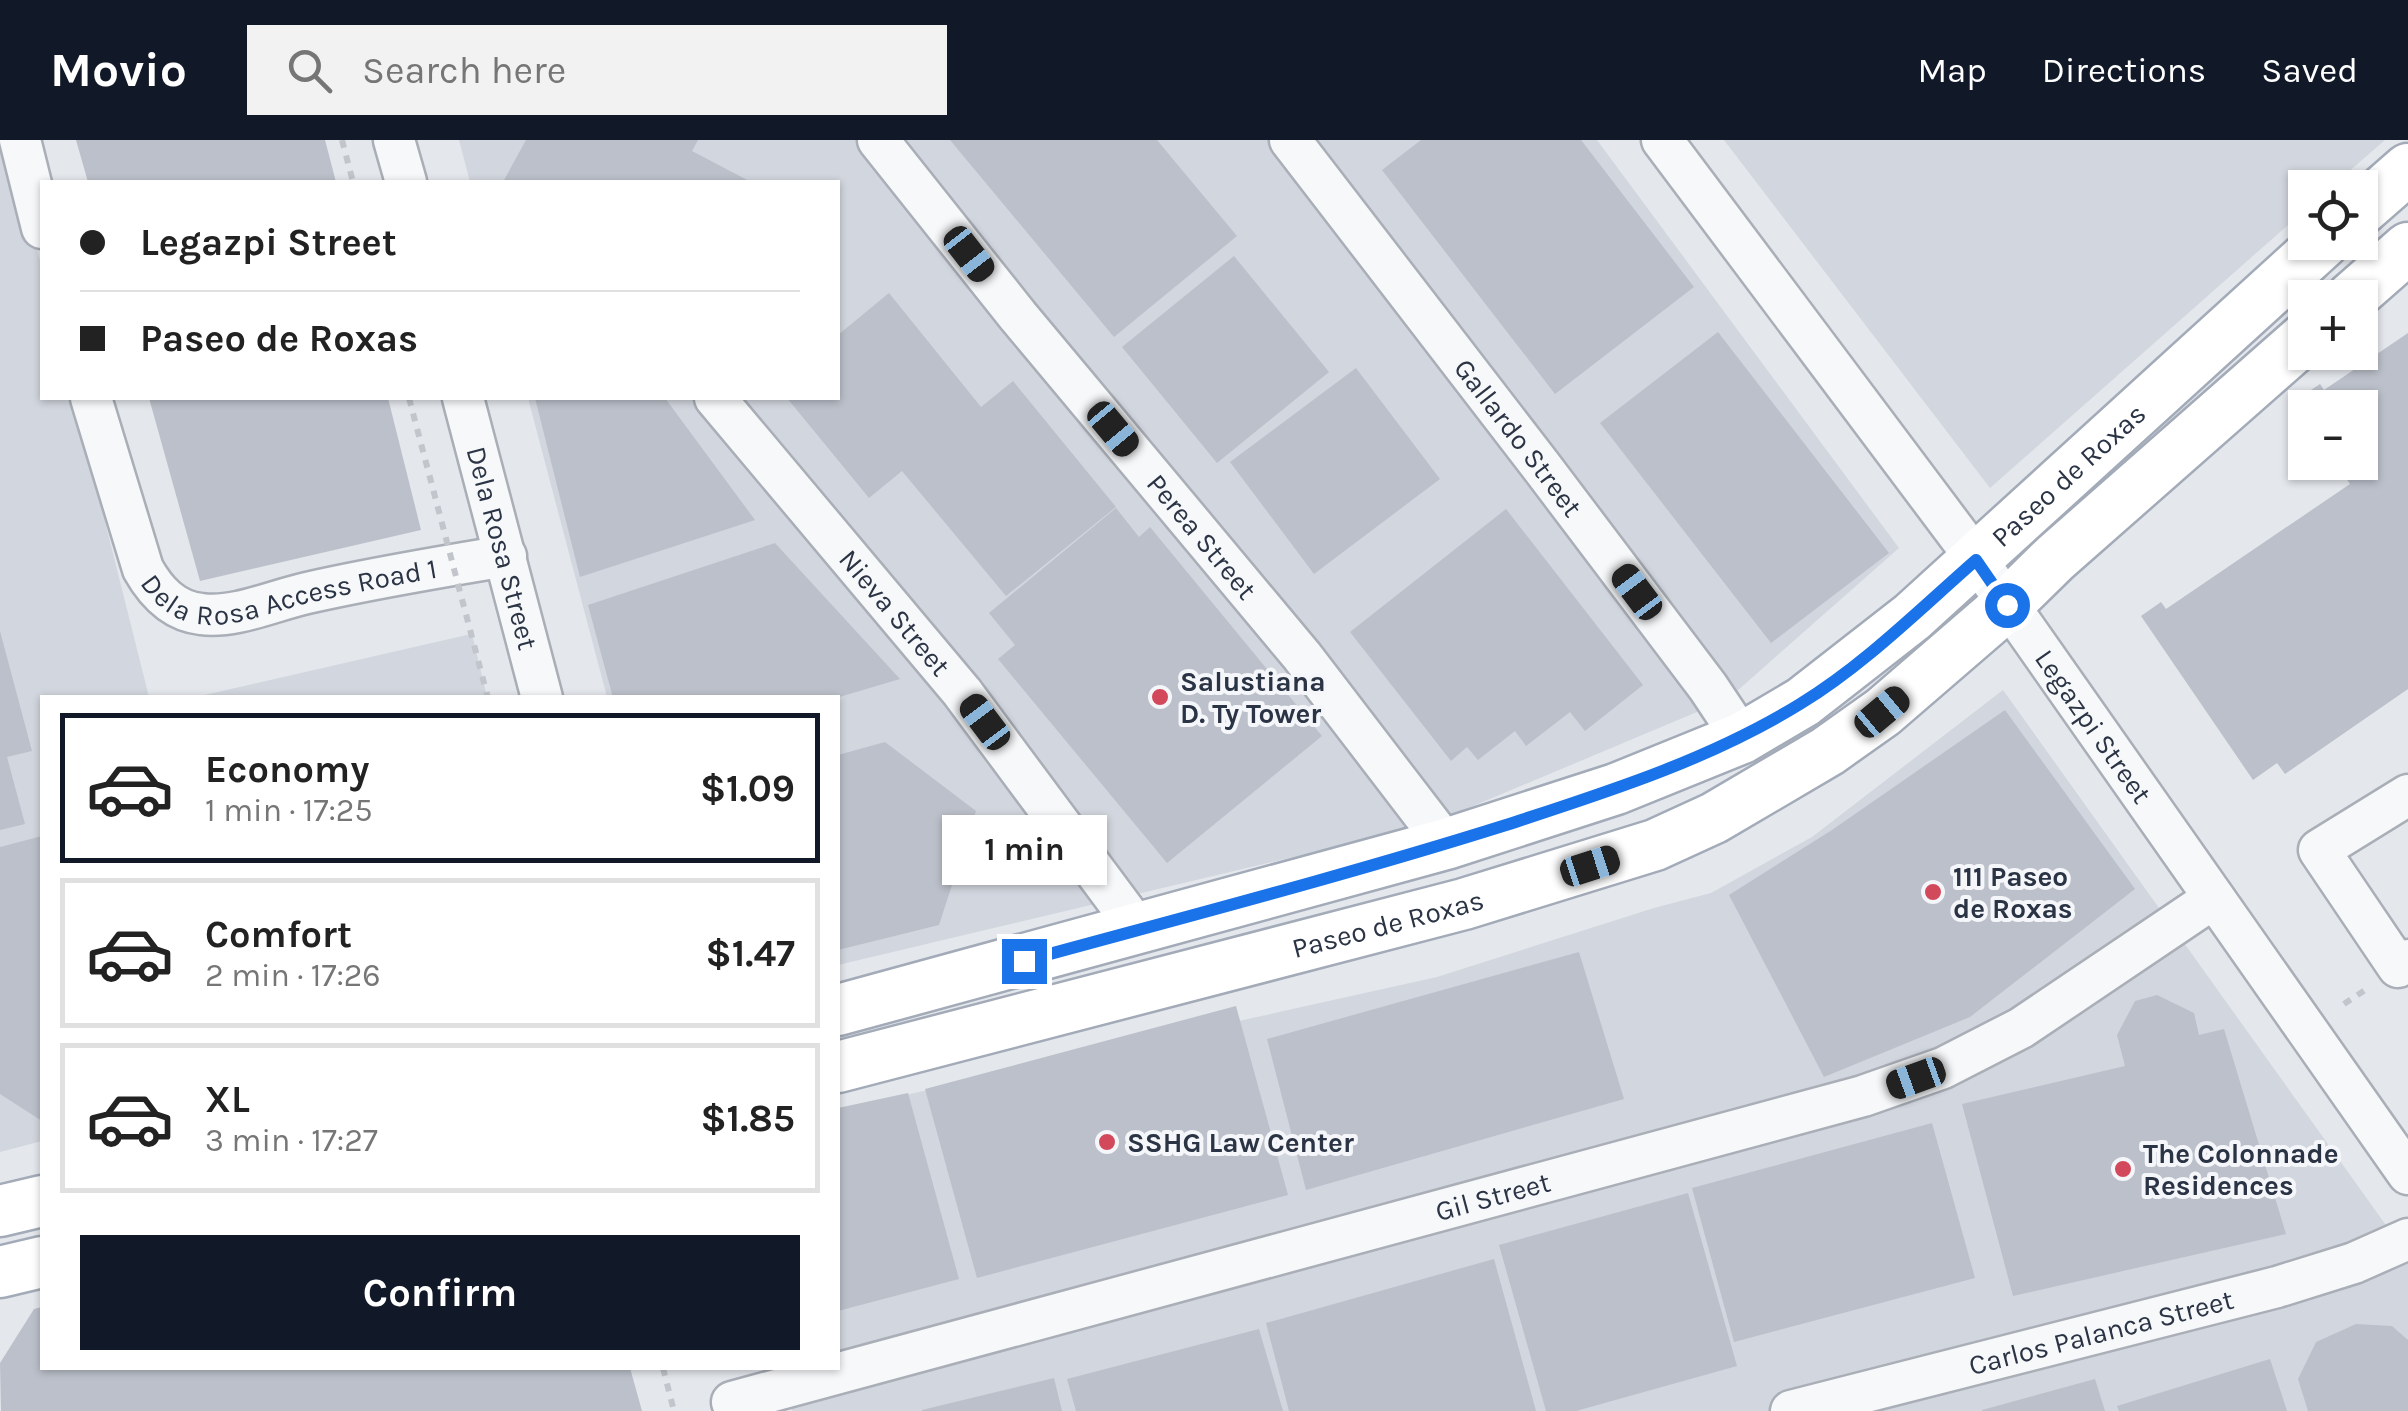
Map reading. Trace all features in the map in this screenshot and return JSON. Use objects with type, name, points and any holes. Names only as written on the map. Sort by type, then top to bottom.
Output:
[{"type":"main road","points":[[2378,195],[2408,169]]},
{"type":"main road","points":[[2372,280],[2408,248]]},
{"type":"main road","name":"Paseo de Roxas","points":[[840,1009],[1446,844],[1647,778],[1742,738],[1804,702],[1912,617],[2304,260]]},
{"type":"main road","name":"Paseo de Roxas","points":[[840,1066],[1464,904],[1655,846],[1714,818],[1828,751],[1882,712],[2288,353]]},
{"type":"main road","points":[[0,1211],[40,1201]]},
{"type":"main road","points":[[0,1272],[40,1262]]},
{"type":"street","points":[[20,140],[40,220]]},
{"type":"street","points":[[394,140],[405,180]]},
{"type":"street","name":"Perea Street","points":[[878,140],[1018,316],[1302,656],[1446,844]]},
{"type":"street","name":"Gallardo Street","points":[[1290,140],[1577,513],[1742,738]]},
{"type":"street","name":"Legazpi Street","points":[[1662,140],[1976,560],[2408,1174]]},
{"type":"street","name":"Dela Rosa Access Road 1","points":[[92,400],[143,569],[156,592],[182,610],[204,615],[226,612],[506,556]]},
{"type":"street","name":"Dela Rosa Street","points":[[465,400],[541,695]]},
{"type":"street","name":"Nieva Street","points":[[717,400],[962,692],[1138,929]]},
{"type":"street","points":[[2408,795],[2319,850],[2398,968],[2408,960]]},
{"type":"street","name":"Gil Street","points":[[840,1364],[1879,1091],[1943,1068],[2021,1028],[2214,898]]},
{"type":"street","name":"Carlos Palanca Street","points":[[1791,1411],[2278,1286],[2354,1263],[2408,1239]]},
{"type":"street","name":"Gil Street","points":[[730,1393],[818,1370]]},
{"type":"path","points":[[342,140],[352,180]]},
{"type":"path","points":[[409,400],[487,695]]},
{"type":"path","points":[[664,1370],[674,1411]]},
{"type":"shaded area","points":[[0,140],[11,140],[40,261],[40,400],[75,400],[148,695],[40,695],[40,1142],[0,1152]]},
{"type":"shaded area","points":[[459,140],[1597,140],[1899,548],[1728,699],[1428,825],[840,965],[840,695],[606,695],[529,400],[840,400],[840,180],[469,180]]},
{"type":"shaded area","points":[[1724,140],[2385,140],[2351,170],[2288,170],[2288,225],[1990,488]]},
{"type":"shaded area","points":[[471,634],[487,695],[205,695]]},
{"type":"shaded area","points":[[2003,690],[2408,1256],[2408,1411],[792,1411],[782,1370],[840,1370],[840,1110],[1437,977],[1711,893],[1812,837]]},
{"type":"building","points":[[76,140],[325,140],[335,180],[87,180]]},
{"type":"building","points":[[526,140],[698,140],[692,151],[747,180],[504,180]]},
{"type":"building","points":[[950,140],[1157,140],[1237,236],[1114,337]]},
{"type":"building","points":[[1421,140],[1581,140],[1694,287],[1555,394],[1382,170]]},
{"type":"building","points":[[1234,256],[1329,372],[1217,463],[1122,347]]},
{"type":"building","points":[[889,293],[981,407],[1013,381],[1116,507],[1006,596],[902,471],[869,498],[789,400],[840,400],[840,333]]},
{"type":"building","points":[[1718,332],[1889,553],[1771,643],[1600,423]]},
{"type":"building","points":[[2408,333],[2408,689],[2285,774],[2277,763],[2253,780],[2141,616],[2161,602],[2166,609],[2350,484],[2347,480],[2378,480],[2378,390],[2324,390],[2353,370],[2378,370],[2378,353]]},
{"type":"building","points":[[1356,368],[1440,479],[1314,574],[1230,462]]},
{"type":"building","points":[[150,400],[388,400],[421,530],[200,581]]},
{"type":"building","points":[[536,400],[666,400],[755,520],[580,577]]},
{"type":"building","name":"Salustiana D. Ty Tower","points":[[1116,508],[1139,537],[1150,527],[1322,736],[1167,863],[998,659],[1015,645],[989,613]]},
{"type":"building","points":[[1506,509],[1643,685],[1585,731],[1570,712],[1526,746],[1515,731],[1478,760],[1467,747],[1451,761],[1350,632]]},
{"type":"building","points":[[775,543],[900,679],[840,697],[612,695],[588,605]]},
{"type":"building","points":[[0,631],[32,751],[7,757],[25,824],[0,830]]},
{"type":"building","name":"111 Paseo de Roxas","points":[[2005,710],[2135,889],[1970,1017],[1824,1077],[1729,895],[1832,830]]},
{"type":"building","points":[[885,742],[976,811],[939,925],[840,950],[840,754]]},
{"type":"building","points":[[40,837],[40,1120],[0,1094],[0,847]]},
{"type":"building","points":[[1579,952],[1624,1099],[1306,1190],[1267,1039]]},
{"type":"building","name":"The Colonnade Residences","points":[[2157,995],[2194,1013],[2199,1035],[2224,1029],[2286,1234],[2013,1296],[1962,1104],[2125,1066],[2117,1035],[2135,1001]]},
{"type":"building","name":"SSHG Law Center","points":[[1236,1006],[1288,1195],[977,1278],[925,1089]]},
{"type":"building","points":[[908,1093],[959,1279],[840,1310],[840,1108]]},
{"type":"building","points":[[1932,1123],[1975,1278],[1734,1342],[1692,1188]]},
{"type":"building","points":[[1688,1193],[1737,1366],[1576,1411],[1546,1411],[1499,1245]]},
{"type":"building","points":[[1494,1259],[1536,1411],[1289,1411],[1266,1323]]},
{"type":"building","points":[[40,1308],[40,1370],[631,1370],[642,1411],[1,1411],[0,1363],[34,1309]]},
{"type":"building","points":[[2356,1324],[2392,1326],[2408,1340],[2408,1411],[2308,1411],[2298,1379],[2316,1342]]},
{"type":"building","points":[[1259,1329],[1283,1411],[1076,1411],[1067,1379]]},
{"type":"building","points":[[2270,1359],[2287,1411],[2119,1411],[2117,1406]]},
{"type":"building","points":[[1054,1378],[1062,1411],[922,1411],[922,1410]]},
{"type":"building","points":[[2095,1379],[2105,1411],[1982,1411],[1982,1410]]},
{"type":"place","name":"Salustiana D. Ty Tower","points":[[1160,697]]},
{"type":"place","name":"111 Paseo de Roxas","points":[[1933,892]]},
{"type":"place","name":"SSHG Law Center","points":[[1107,1142]]},
{"type":"place","name":"The Colonnade Residences","points":[[2123,1169]]},
{"type":"route","points":[[1024,961],[1446,844],[1678,766],[1742,738],[1804,702],[1912,617],[1976,560],[2007,605]]}]
